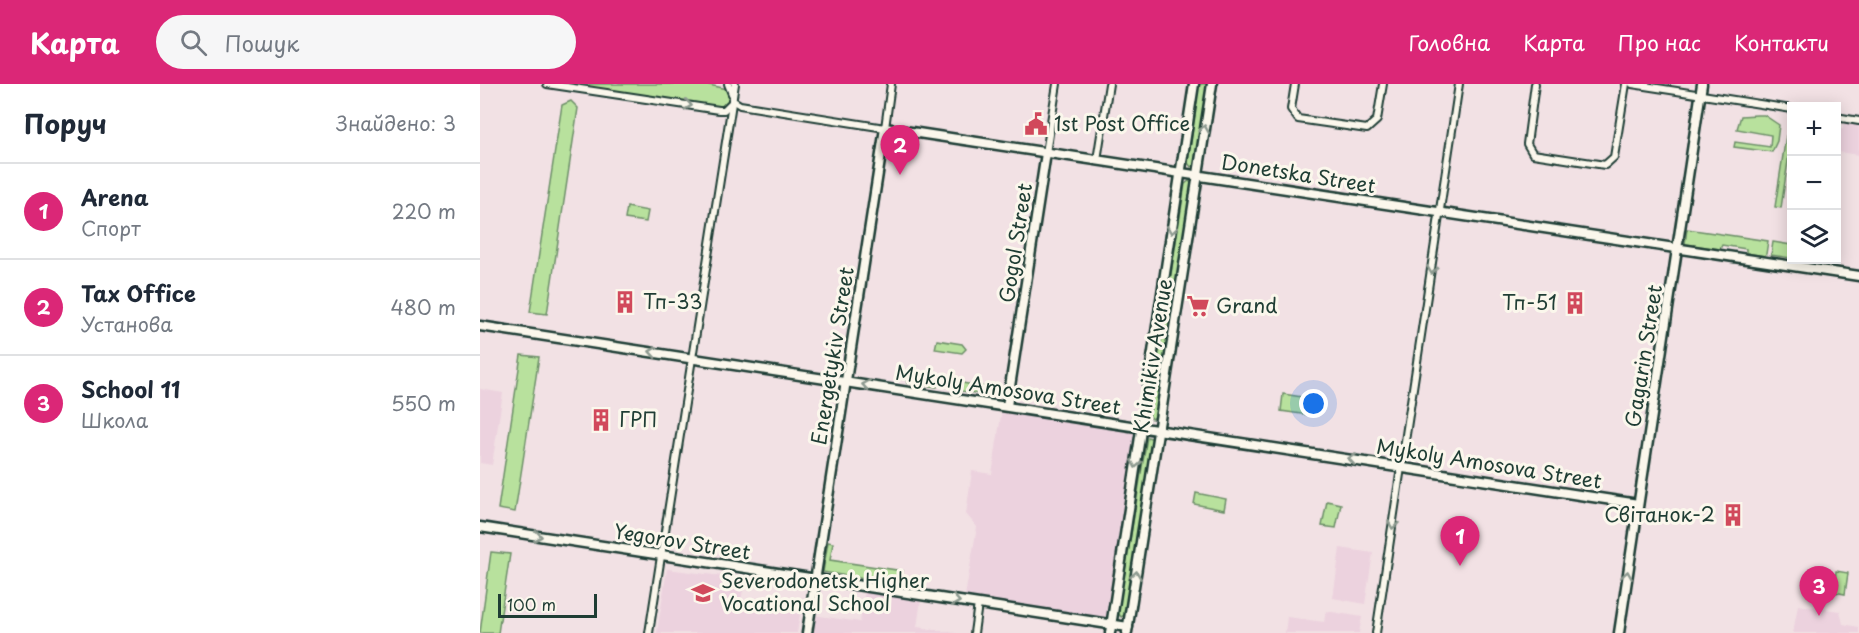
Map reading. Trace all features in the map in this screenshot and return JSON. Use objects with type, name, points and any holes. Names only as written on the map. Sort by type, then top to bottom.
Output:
[{"type":"street","points":[[547,84],[719,110],[728,108],[732,100],[728,84]]},
{"type":"street","points":[[649,633],[735,84]]},
{"type":"street","name":"Energetykiv Street","points":[[807,633],[891,84]]},
{"type":"street","name":"Gogol Street","points":[[1007,406],[1057,84]]},
{"type":"street","points":[[1097,160],[1109,84]]},
{"type":"street","name":"Khimikiv Avenue","points":[[1111,629],[1194,84]]},
{"type":"street","name":"Khimikiv Avenue","points":[[1128,630],[1212,84]]},
{"type":"street","points":[[1295,84],[1291,109],[1298,119],[1367,129],[1377,120],[1383,84]]},
{"type":"street","points":[[1376,633],[1459,84]]},
{"type":"street","points":[[1535,84],[1527,144],[1533,154],[1605,165],[1614,157],[1626,84]]},
{"type":"street","points":[[1632,84],[1787,108]]},
{"type":"street","name":"Gagarin Street","points":[[1619,633],[1702,84]]},
{"type":"street","name":"Donetska Street","points":[[732,100],[740,105],[885,128],[1859,276]]},
{"type":"street","points":[[1841,118],[1859,121]]},
{"type":"street","name":"Mykoly Amosova Street","points":[[480,326],[1638,504]]},
{"type":"street","name":"Yegorov Street","points":[[480,528],[978,604],[1111,629],[1128,630]]},
{"type":"street","points":[[974,633],[978,604]]},
{"type":"shaded area","points":[[1844,120],[1859,122],[1859,155],[1841,153],[1841,129],[1843,129]]},
{"type":"shaded area","points":[[480,389],[503,393],[492,465],[480,463]]},
{"type":"shaded area","points":[[1002,409],[1138,430],[1108,620],[965,596],[977,527],[966,514],[972,471],[992,474]]},
{"type":"shaded area","points":[[1340,548],[1373,553],[1365,604],[1333,598]]},
{"type":"shaded area","name":"Severodonetsk Higher Vocational School","points":[[667,569],[745,579],[740,606],[800,614],[797,633],[657,633]]},
{"type":"shaded area","points":[[865,590],[921,599],[917,627],[956,633],[810,633],[813,615],[860,622]]},
{"type":"shaded area","points":[[1798,605],[1840,611],[1843,624],[1859,627],[1859,633],[1793,633]]},
{"type":"shaded area","points":[[1326,611],[1362,617],[1359,633],[1285,633],[1287,617],[1324,622]]},
{"type":"green space","points":[[589,84],[705,84],[727,89],[730,99],[725,105],[719,107],[589,87]]},
{"type":"green space","points":[[1199,84],[1207,84],[1195,164],[1191,167],[1188,163]]},
{"type":"green space","points":[[571,101],[578,108],[547,314],[530,312],[562,105]]},
{"type":"green space","points":[[1764,115],[1779,125],[1777,141],[1772,152],[1734,147],[1735,142],[1770,147],[1771,135],[1737,129],[1741,116]]},
{"type":"green space","points":[[1786,136],[1787,168],[1781,208],[1775,207]]},
{"type":"green space","points":[[1189,181],[1193,185],[1157,416],[1152,419],[1149,415],[1185,184]]},
{"type":"green space","points":[[627,207],[648,211],[646,222],[625,219]]},
{"type":"green space","points":[[1687,229],[1768,241],[1766,254],[1764,256],[1746,253],[1746,249],[1722,245],[1720,249],[1685,244]]},
{"type":"green space","points":[[1773,242],[1787,244],[1787,257],[1771,255]]},
{"type":"green space","points":[[937,340],[962,344],[966,349],[962,353],[935,349]]},
{"type":"green space","points":[[521,355],[539,357],[515,512],[498,509]]},
{"type":"green space","points":[[908,375],[938,379],[937,387],[907,383]]},
{"type":"green space","points":[[956,382],[993,388],[992,396],[955,390]]},
{"type":"green space","points":[[1283,394],[1302,397],[1309,405],[1308,415],[1281,411]]},
{"type":"green space","points":[[1147,437],[1153,440],[1126,614],[1121,617],[1118,613]]},
{"type":"green space","points":[[1196,493],[1226,499],[1224,510],[1194,504]]},
{"type":"green space","points":[[1327,501],[1341,504],[1336,528],[1322,526]]},
{"type":"green space","points":[[828,542],[833,543],[830,560],[903,571],[901,585],[823,572]]},
{"type":"green space","points":[[491,552],[510,554],[498,633],[480,633]]},
{"type":"green space","points":[[1836,571],[1848,573],[1845,594],[1834,592]]},
{"type":"place","name":"1st Post Office","points":[[1036,124]]},
{"type":"place","name":"Tax Office","points":[[900,175]]},
{"type":"place","name":"Тп-33","points":[[625,302]]},
{"type":"place","name":"Тп-51","points":[[1575,303]]},
{"type":"place","name":"Grand","points":[[1198,306]]},
{"type":"place","name":"ГРП","points":[[601,420]]},
{"type":"place","name":"Світанок-2","points":[[1733,515]]},
{"type":"place","name":"Arena","points":[[1460,566]]},
{"type":"place","name":"Severodonetsk Higher Vocational School","points":[[703,593]]},
{"type":"place","name":"School 11","points":[[1819,616]]}]
